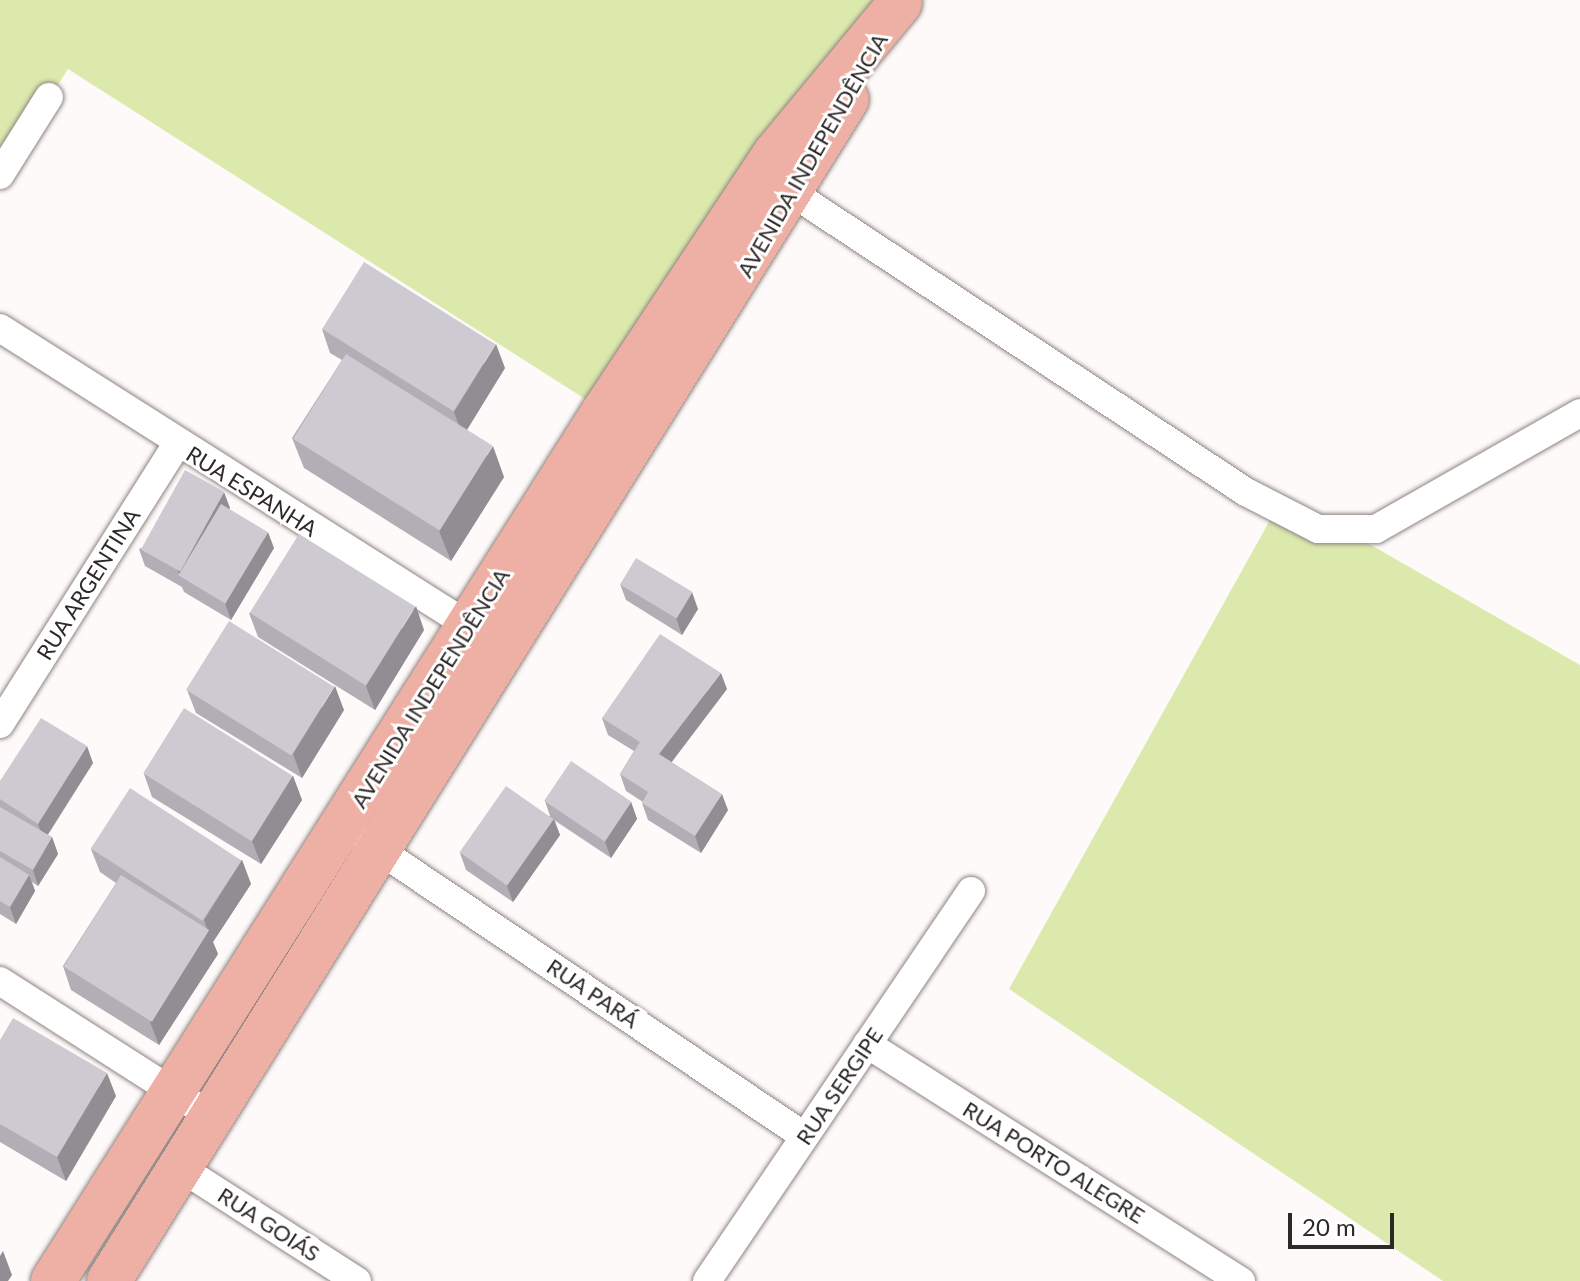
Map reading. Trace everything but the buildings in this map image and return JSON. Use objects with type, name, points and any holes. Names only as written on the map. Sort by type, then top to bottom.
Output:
[{"type":"main road","name":"AVENIDA INDEPENDÊNCIA","points":[[109,1281],[794,194],[901,1]]},
{"type":"main road","name":"AVENIDA INDEPENDÊNCIA","points":[[53,1281],[176,1094],[529,530],[775,154],[901,1]]},
{"type":"main road","points":[[529,530],[562,561]]},
{"type":"street","points":[[0,175],[49,97]]},
{"type":"street","points":[[794,194],[1246,492],[1318,529],[1376,529],[1580,413]]},
{"type":"street","name":"RUA ESPANHA","points":[[0,328],[177,444],[469,627],[508,648]]},
{"type":"street","name":"RUA ARGENTINA","points":[[0,724],[177,444]]},
{"type":"street","name":"RUA PARÁ","points":[[343,827],[804,1136]]},
{"type":"street","name":"RUA SERGIPE","points":[[707,1281],[971,891]]},
{"type":"street","points":[[0,981],[213,1117]]},
{"type":"street","name":"RUA PORTO ALEGRE","points":[[867,1044],[1241,1281]]},
{"type":"street","name":"RUA GOIÁS","points":[[181,1168],[357,1281]]},
{"type":"green space","points":[[0,0],[902,0],[604,411],[68,69],[0,175]]},
{"type":"green space","points":[[1284,495],[1580,665],[1580,1281],[1443,1281],[1009,989]]}]
